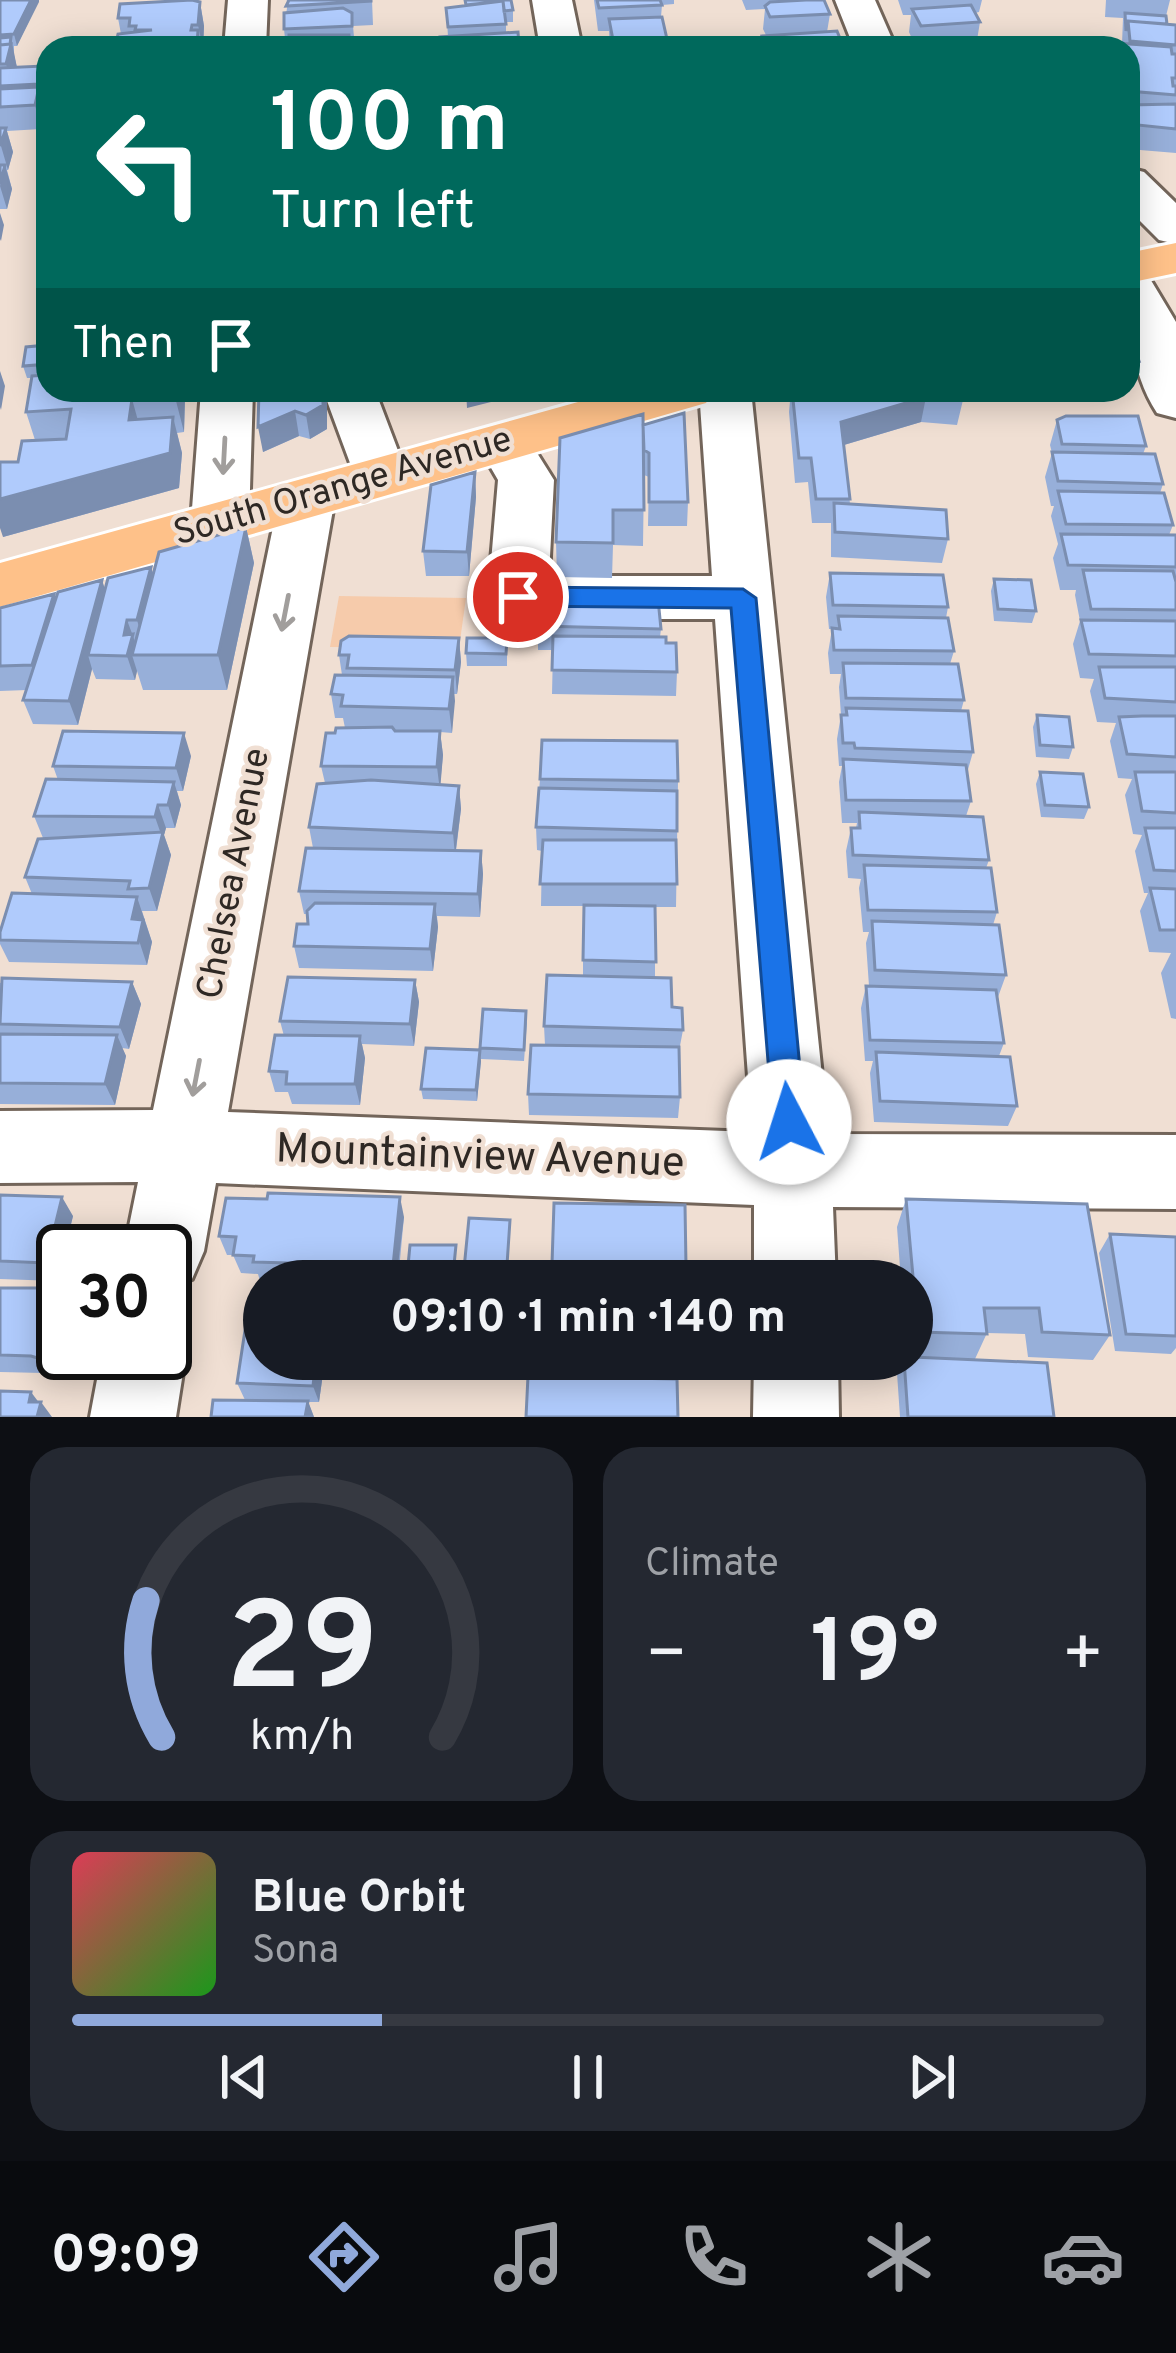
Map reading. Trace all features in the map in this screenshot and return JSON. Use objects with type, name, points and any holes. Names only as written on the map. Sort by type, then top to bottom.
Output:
[{"type":"main road","name":"South Orange Avenue","points":[[0,585],[503,442],[615,402]]},
{"type":"street","points":[[246,36],[248,0]]},
{"type":"street","points":[[552,0],[559,36]]},
{"type":"street","points":[[855,0],[870,36]]},
{"type":"street","points":[[1140,163],[1176,165]]},
{"type":"street","points":[[1140,300],[1176,401]]},
{"type":"street","points":[[220,523],[226,402]]},
{"type":"street","points":[[353,402],[380,477]]},
{"type":"street","points":[[726,402],[793,1170],[794,1260]]},
{"type":"street","points":[[503,442],[526,480],[518,597],[743,598]]},
{"type":"street","name":"Chelsea Avenue","points":[[169,1224],[307,498]]},
{"type":"street","name":"Mountainview Avenue","points":[[0,1148],[183,1147],[793,1170],[1176,1172]]},
{"type":"street","points":[[133,1417],[140,1380]]},
{"type":"street","points":[[796,1380],[796,1417]]},
{"type":"shaded area","points":[[339,596],[466,598],[459,648],[330,647]]},
{"type":"building","points":[[0,0],[31,0],[14,34],[0,35]]},
{"type":"building","points":[[289,0],[371,0],[371,1],[286,6]]},
{"type":"building","points":[[465,0],[511,0],[513,10],[504,11],[503,1],[466,5]]},
{"type":"building","points":[[597,0],[660,0],[662,5],[599,8]]},
{"type":"building","points":[[824,0],[830,14],[770,17],[765,6],[770,2]]},
{"type":"building","points":[[503,1],[506,24],[448,27],[446,8]]},
{"type":"building","points":[[200,2],[198,25],[191,30],[198,30],[198,36],[118,36],[152,30],[135,30],[136,26],[129,26],[130,18],[118,18],[120,4]]},
{"type":"building","points":[[971,5],[980,22],[921,26],[912,9]]},
{"type":"building","points":[[343,8],[352,13],[352,26],[284,29],[284,13]]},
{"type":"building","points":[[1125,13],[1166,16],[1167,24],[1128,21],[1126,31]]},
{"type":"building","points":[[662,17],[666,36],[612,36],[609,19]]},
{"type":"building","points":[[1128,21],[1176,25],[1176,45],[1140,42],[1140,36],[1130,36]]},
{"type":"building","points":[[837,31],[839,36],[762,36]]},
{"type":"building","points":[[518,32],[518,36],[456,36]]},
{"type":"building","points":[[11,44],[6,64],[0,64],[0,45]]},
{"type":"building","points":[[1140,45],[1171,47],[1176,54],[1176,78],[1172,78],[1176,95],[1140,92]]},
{"type":"building","points":[[36,66],[36,84],[0,86],[0,68]]},
{"type":"building","points":[[36,87],[35,105],[0,107],[0,89]]},
{"type":"building","points":[[1176,104],[1176,129],[1140,125],[1140,105]]},
{"type":"building","points":[[36,346],[36,365],[23,366],[26,347]]},
{"type":"building","points":[[32,376],[36,376],[36,402],[132,402],[129,420],[173,417],[170,453],[0,499],[0,462],[18,462],[22,441],[66,439],[71,409],[26,412]]},
{"type":"building","points":[[259,402],[323,402],[306,415],[295,411],[258,427]]},
{"type":"building","points":[[793,402],[909,402],[841,422],[850,499],[816,499],[811,458],[799,458]]},
{"type":"building","points":[[684,413],[688,502],[649,502],[649,453],[644,450],[643,425]]},
{"type":"building","points":[[643,414],[644,510],[613,510],[613,543],[556,542],[560,438]]},
{"type":"building","points":[[1138,416],[1146,446],[1062,444],[1057,420]]},
{"type":"building","points":[[1052,452],[1155,454],[1163,484],[1058,481]]},
{"type":"building","points":[[475,472],[467,552],[423,551],[431,485]]},
{"type":"building","points":[[1058,491],[1164,493],[1173,525],[1066,524]]},
{"type":"building","points":[[834,503],[946,510],[948,539],[835,532]]},
{"type":"building","points":[[246,527],[218,655],[132,655],[159,552]]},
{"type":"building","points":[[1061,534],[1176,535],[1176,567],[1068,565]]},
{"type":"building","points":[[151,567],[137,620],[127,620],[124,635],[133,634],[127,656],[88,655],[108,578]]},
{"type":"building","points":[[1083,570],[1173,571],[1176,610],[1091,609]]},
{"type":"building","points":[[830,573],[943,575],[948,607],[833,605]]},
{"type":"building","points":[[994,579],[1031,580],[1036,611],[998,609]]},
{"type":"building","points":[[102,580],[69,701],[23,700],[58,592]]},
{"type":"building","points":[[54,594],[32,665],[0,666],[0,608]]},
{"type":"building","points":[[539,596],[658,599],[661,629],[538,626]]},
{"type":"building","points":[[838,616],[948,618],[954,651],[834,650],[832,628],[840,629]]},
{"type":"building","points":[[1081,620],[1176,621],[1176,656],[1089,654]]},
{"type":"building","points":[[349,636],[459,638],[455,670],[347,668],[349,655],[339,655],[341,641]]},
{"type":"building","points":[[553,636],[666,637],[666,643],[676,643],[677,672],[552,670]]},
{"type":"building","points":[[467,638],[507,638],[506,654],[466,653]]},
{"type":"building","points":[[843,663],[958,664],[964,700],[846,698]]},
{"type":"building","points":[[1099,667],[1176,667],[1176,702],[1105,698]]},
{"type":"building","points":[[335,675],[453,677],[449,709],[341,706],[343,695],[331,694]]},
{"type":"building","points":[[846,708],[968,711],[973,752],[855,748],[854,743],[843,743],[841,715],[847,715]]},
{"type":"building","points":[[1037,715],[1069,717],[1073,747],[1040,745]]},
{"type":"building","points":[[1176,716],[1176,757],[1127,754],[1119,717]]},
{"type":"building","points":[[392,727],[395,731],[440,731],[437,767],[321,766],[326,733],[335,733],[336,728]]},
{"type":"building","points":[[63,731],[184,733],[176,768],[53,766]]},
{"type":"building","points":[[542,740],[677,741],[678,781],[540,779]]},
{"type":"building","points":[[843,759],[966,765],[971,801],[846,800]]},
{"type":"building","points":[[1040,772],[1083,774],[1089,807],[1045,805]]},
{"type":"building","points":[[1135,772],[1176,772],[1176,813],[1142,811]]},
{"type":"building","points":[[46,779],[174,782],[168,805],[158,805],[155,817],[34,816]]},
{"type":"building","points":[[371,780],[459,786],[453,833],[309,827],[317,784]]},
{"type":"building","points":[[539,788],[677,791],[677,831],[536,827]]},
{"type":"building","points":[[859,812],[983,817],[989,860],[853,855],[851,828],[860,828]]},
{"type":"building","points":[[1145,828],[1176,828],[1176,871],[1154,870]]},
{"type":"building","points":[[163,832],[149,888],[128,889],[130,881],[25,877],[38,839]]},
{"type":"building","points":[[543,840],[676,840],[677,884],[540,884]]},
{"type":"building","points":[[306,848],[481,851],[478,894],[299,891]]},
{"type":"building","points":[[864,865],[991,868],[997,912],[868,910]]},
{"type":"building","points":[[1150,888],[1176,889],[1176,930],[1160,930]]},
{"type":"building","points":[[12,893],[137,897],[132,919],[143,920],[138,943],[0,940]]},
{"type":"building","points":[[315,903],[435,904],[430,949],[294,946],[297,924],[308,924],[307,911]]},
{"type":"building","points":[[584,905],[655,906],[656,962],[583,960]]},
{"type":"building","points":[[872,921],[999,925],[1006,975],[875,970]]},
{"type":"building","points":[[547,975],[671,978],[672,1007],[682,1008],[683,1030],[544,1026]]},
{"type":"building","points":[[288,977],[415,980],[410,1024],[280,1021]]},
{"type":"building","points":[[2,978],[132,982],[120,1027],[0,1024]]},
{"type":"building","points":[[866,986],[996,990],[1004,1043],[870,1040]]},
{"type":"building","points":[[483,1009],[526,1011],[524,1050],[480,1048]]},
{"type":"building","points":[[0,1034],[117,1035],[105,1084],[0,1083]]},
{"type":"building","points":[[275,1035],[360,1036],[355,1084],[286,1084],[287,1072],[269,1071]]},
{"type":"building","points":[[531,1045],[679,1047],[680,1097],[528,1094]]},
{"type":"building","points":[[426,1048],[480,1050],[476,1090],[421,1089]]},
{"type":"building","points":[[876,1052],[1010,1057],[1017,1106],[880,1101]]},
{"type":"building","points":[[268,1193],[400,1197],[394,1260],[253,1260],[254,1256],[233,1255],[236,1237],[219,1236],[226,1198],[267,1199]]},
{"type":"building","points":[[0,1195],[62,1197],[55,1224],[36,1224],[36,1263],[0,1261]]},
{"type":"building","points":[[906,1199],[1087,1204],[1110,1335],[1042,1332],[1039,1308],[984,1308],[987,1334],[933,1332],[933,1260],[912,1260]]},
{"type":"building","points":[[554,1203],[685,1205],[686,1260],[552,1260]]},
{"type":"building","points":[[469,1218],[510,1220],[507,1260],[465,1260]]},
{"type":"building","points":[[1110,1234],[1176,1237],[1176,1336],[1126,1334]]},
{"type":"building","points":[[410,1245],[456,1245],[454,1260],[409,1260]]},
{"type":"building","points":[[0,1288],[36,1288],[36,1358],[0,1355]]},
{"type":"building","points":[[243,1343],[243,1380],[314,1380],[313,1386],[237,1383]]},
{"type":"building","points":[[933,1358],[1047,1363],[1054,1417],[908,1417],[905,1380],[933,1380]]},
{"type":"building","points":[[528,1380],[677,1380],[678,1417],[526,1417]]},
{"type":"building","points":[[0,1391],[31,1392],[29,1402],[41,1402],[37,1417],[0,1417]]},
{"type":"building","points":[[213,1400],[308,1401],[305,1417],[211,1417]]},
{"type":"route","points":[[518,597],[743,598],[789,1122]]}]
